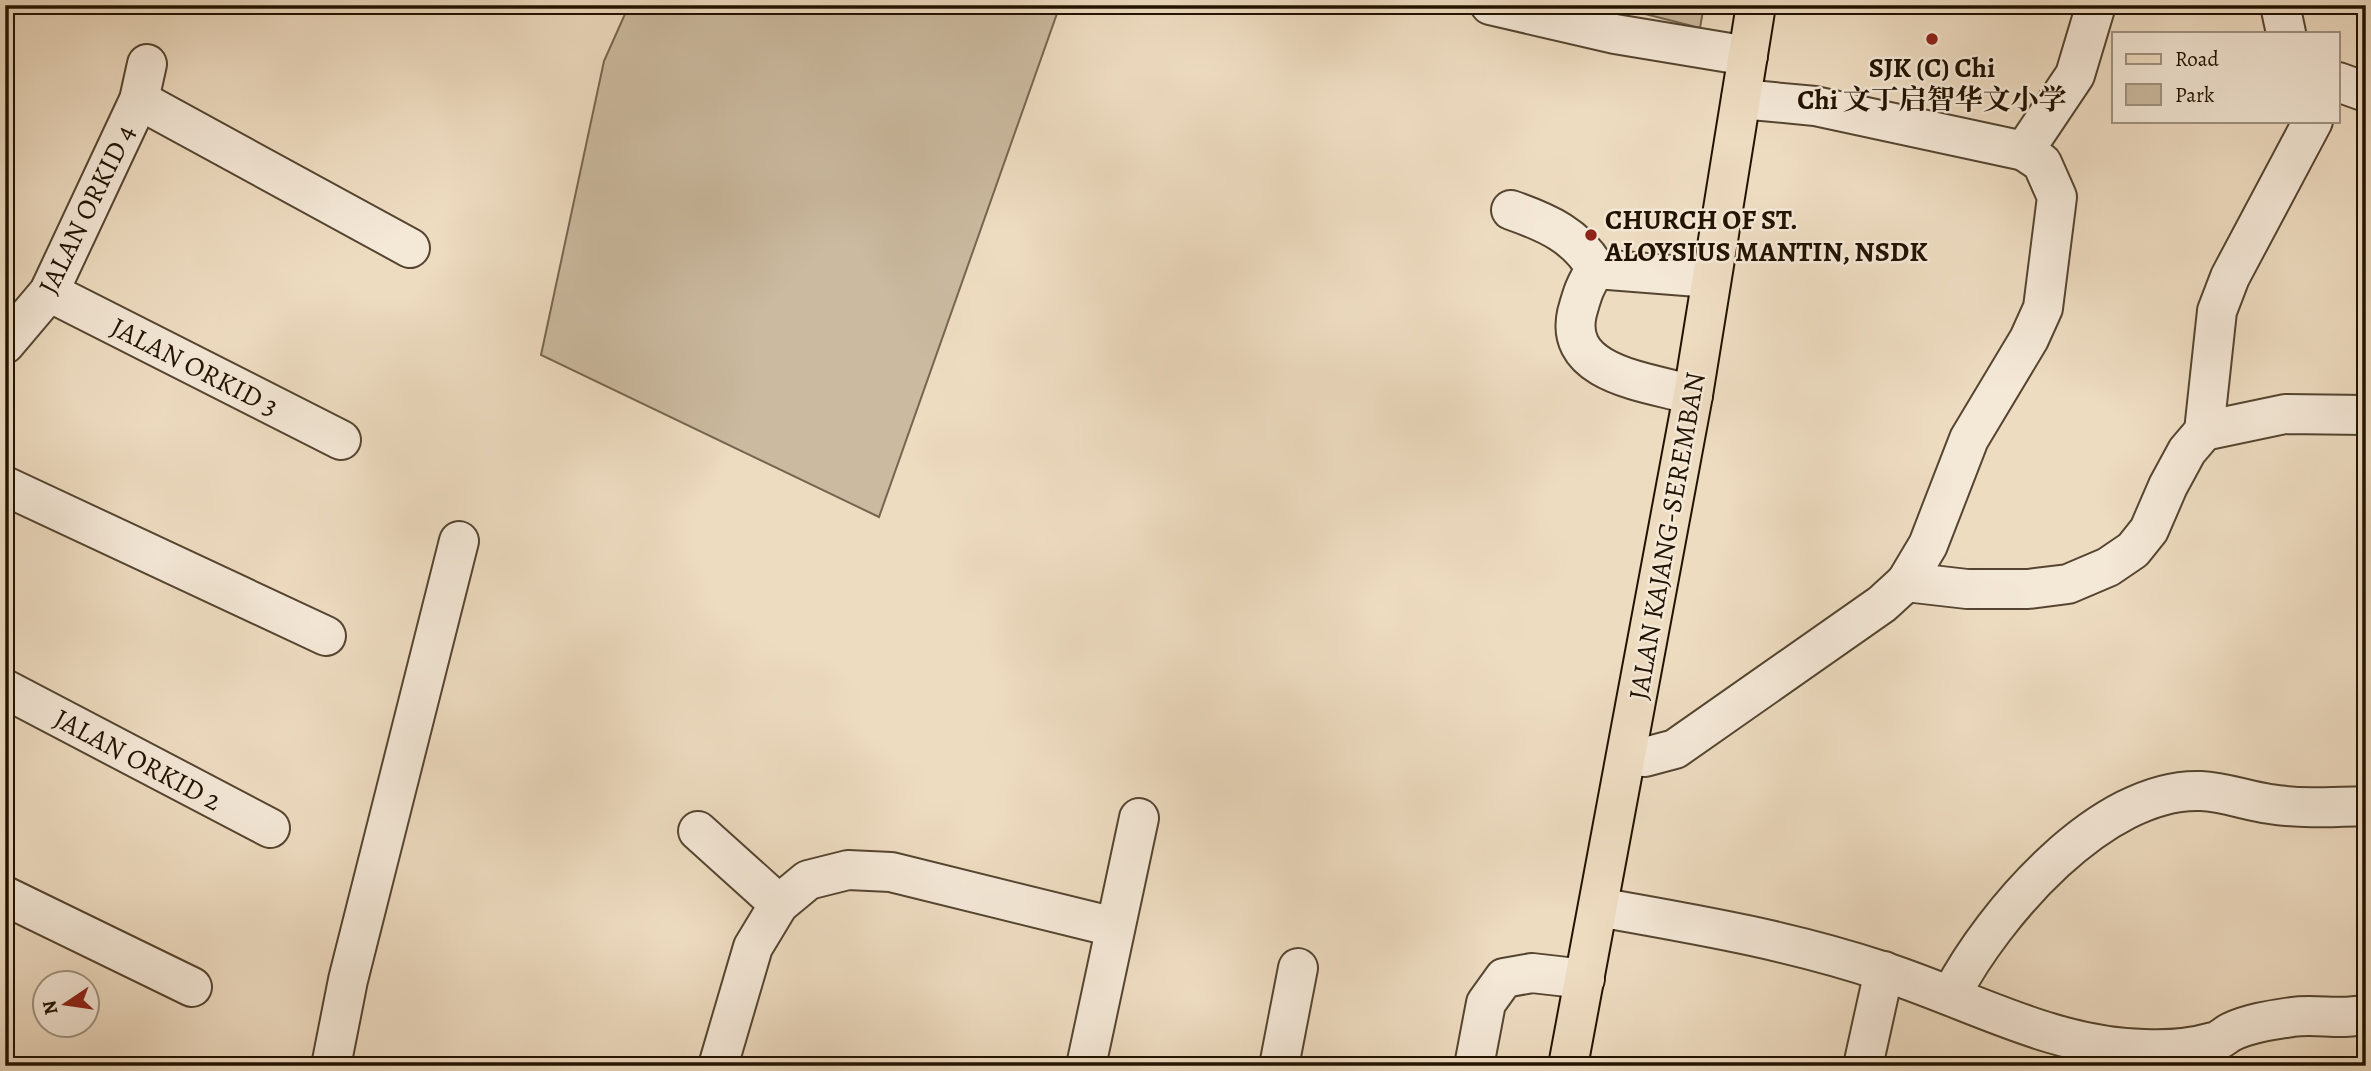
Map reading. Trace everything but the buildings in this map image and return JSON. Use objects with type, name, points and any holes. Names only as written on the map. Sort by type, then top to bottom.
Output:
[{"type":"main road","name":"JALAN KAJANG-SEREMBAN","points":[[1568,1066],[1693,395],[1756,5]]},
{"type":"street","points":[[1490,5],[1615,34],[1748,56]]},
{"type":"street","points":[[2024,151],[2075,75],[2096,5]]},
{"type":"street","points":[[2280,5],[2286,32]]},
{"type":"street","name":"JALAN ORKID 4","points":[[5,344],[50,292],[143,82],[410,248]]},
{"type":"street","points":[[2340,83],[2366,92]]},
{"type":"street","points":[[1627,755],[1645,757],[1675,749],[1882,604],[1906,582],[1928,545],[1969,439],[2029,339],[2043,308],[2057,197],[2042,163],[2024,151],[1815,106],[1741,99]]},
{"type":"street","points":[[1906,582],[1967,589],[2028,589],[2068,584],[2108,567],[2133,550],[2149,530],[2168,485],[2187,451],[2204,431],[2217,311],[2230,277],[2312,122]]},
{"type":"street","points":[[1511,211],[1547,222],[1584,247],[1596,269]]},
{"type":"street","points":[[1596,269],[1711,278]]},
{"type":"street","points":[[1596,269],[1584,286],[1574,327],[1580,350],[1599,368],[1693,395]]},
{"type":"street","name":"JALAN ORKID 3","points":[[50,292],[341,440]]},
{"type":"street","points":[[2204,431],[2285,414],[2366,415]]},
{"type":"street","points":[[5,486],[326,636]]},
{"type":"street","points":[[331,1066],[348,980],[459,541]]},
{"type":"street","name":"JALAN ORKID 2","points":[[5,689],[270,828]]},
{"type":"street","points":[[1951,995],[1992,931],[2042,876],[2111,817],[2136,804],[2172,793],[2201,791],[2271,805],[2366,806]]},
{"type":"street","points":[[1086,1066],[1139,818]]},
{"type":"street","points":[[698,831],[779,904]]},
{"type":"street","points":[[718,1066],[752,947],[779,904],[808,880],[848,870],[891,872],[1114,927]]},
{"type":"street","points":[[5,896],[192,987]]},
{"type":"street","points":[[1598,907],[1814,949],[1951,995],[2041,1031],[2094,1044],[2221,1054],[2231,1032],[2262,1022],[2302,1015],[2352,1018],[2366,1014]]},
{"type":"street","points":[[1279,1066],[1298,968]]},
{"type":"street","points":[[1864,1066],[1884,971]]},
{"type":"street","points":[[1474,1066],[1486,1003],[1504,978],[1532,973],[1585,979]]},
{"type":"green space","points":[[629,5],[1060,5],[879,517],[541,355],[604,61]]},
{"type":"green space","points":[[1610,5],[1704,5],[1700,28]]},
{"type":"place","name":"SJK (C) Chi Chi 文丁启智华文小学","points":[[1932,39]]},
{"type":"place","name":"CHURCH OF ST. ALOYSIUS MANTIN, NSDK","points":[[1591,235]]}]
